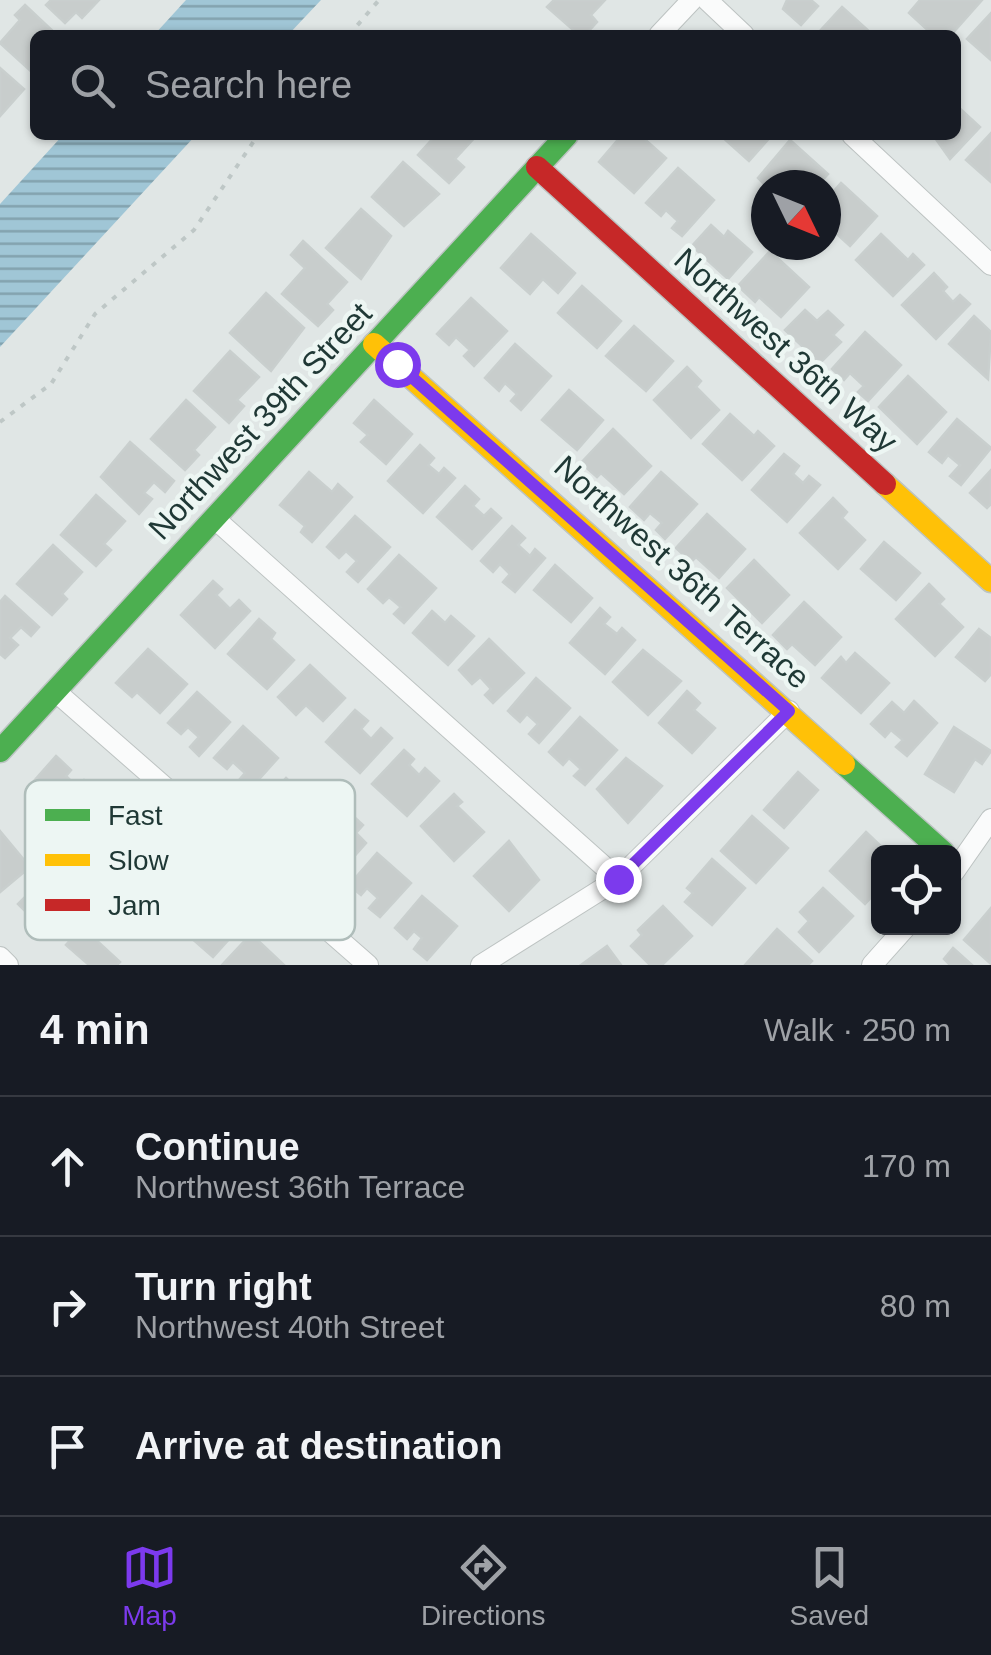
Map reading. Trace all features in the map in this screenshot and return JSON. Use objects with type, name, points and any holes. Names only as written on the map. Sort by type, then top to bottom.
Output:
[{"type":"street","points":[[664,30],[692,0]]},
{"type":"street","points":[[707,0],[739,30]]},
{"type":"street","name":"Northwest 39th Street","points":[[0,751],[562,140]]},
{"type":"street","points":[[857,140],[991,265]]},
{"type":"street","name":"Northwest 36th Way","points":[[538,167],[991,581]]},
{"type":"street","name":"Northwest 36th Terrace","points":[[374,344],[789,711],[933,845]]},
{"type":"street","points":[[214,518],[618,879]]},
{"type":"street","points":[[55,691],[157,780]]},
{"type":"street","points":[[480,965],[618,879],[789,711]]},
{"type":"street","points":[[961,853],[991,820]]},
{"type":"street","points":[[872,965],[899,935]]},
{"type":"street","points":[[339,940],[368,965]]},
{"type":"street","points":[[0,958],[8,965]]},
{"type":"path","points":[[353,30],[379,0]]},
{"type":"path","points":[[0,422],[52,384],[95,314],[194,230],[255,140]]},
{"type":"water","points":[[186,0],[321,0],[293,30],[159,30]]},
{"type":"water","points":[[58,140],[191,140],[0,347],[0,204]]},
{"type":"building","points":[[51,0],[99,0],[82,18],[76,12],[65,23],[46,5]]},
{"type":"building","points":[[554,0],[605,0],[591,15],[597,22],[590,30],[573,30],[547,7]]},
{"type":"building","points":[[787,0],[811,0],[818,6],[801,25],[783,9]]},
{"type":"building","points":[[920,0],[982,0],[955,30],[928,30],[909,13]]},
{"type":"building","points":[[25,5],[52,30],[30,30],[30,70],[0,43],[20,20],[15,15]]},
{"type":"building","points":[[842,7],[867,30],[821,30]]},
{"type":"building","points":[[991,13],[991,60],[967,39]]},
{"type":"building","points":[[0,68],[24,89],[0,116]]},
{"type":"building","points":[[961,110],[980,127],[950,159],[937,140],[961,140]]},
{"type":"building","points":[[991,133],[991,182],[966,160]]},
{"type":"building","points":[[432,140],[472,140],[455,159],[464,167],[449,183],[418,155]]},
{"type":"building","points":[[618,140],[646,140],[666,158],[634,193],[599,162]]},
{"type":"building","points":[[726,140],[768,140],[749,161]]},
{"type":"building","points":[[790,140],[824,170],[765,170]]},
{"type":"building","points":[[403,162],[439,194],[404,226],[372,197]]},
{"type":"building","points":[[678,168],[714,200],[682,236],[672,228],[678,221],[666,210],[661,216],[646,203]]},
{"type":"building","points":[[841,183],[877,216],[850,246],[841,238]]},
{"type":"building","points":[[361,209],[391,236],[361,279],[326,248]]},
{"type":"building","points":[[711,225],[724,237],[728,231],[751,253],[728,279],[692,246]]},
{"type":"building","points":[[531,234],[575,273],[558,293],[543,279],[530,294],[501,268]]},
{"type":"building","points":[[881,234],[908,260],[913,254],[924,265],[893,296],[856,260]]},
{"type":"building","points":[[303,241],[347,282],[327,304],[333,310],[318,326],[282,294],[305,268],[291,255]]},
{"type":"building","points":[[762,260],[780,260],[809,287],[781,317],[759,297],[755,302],[738,286]]},
{"type":"building","points":[[934,273],[947,287],[943,291],[953,302],[960,295],[970,304],[936,339],[902,305]]},
{"type":"building","points":[[582,286],[621,321],[597,348],[558,313]]},
{"type":"building","points":[[266,293],[304,328],[271,371],[230,333]]},
{"type":"building","points":[[471,298],[507,331],[474,366],[464,356],[470,350],[456,337],[449,345],[437,334]]},
{"type":"building","points":[[805,310],[817,321],[828,311],[843,325],[833,335],[841,342],[820,363],[785,330]]},
{"type":"building","points":[[974,316],[991,332],[988,379],[949,344]]},
{"type":"building","points":[[634,326],[673,361],[646,391],[606,356]]},
{"type":"building","points":[[865,332],[901,365],[868,401],[858,392],[864,386],[850,373],[844,380],[832,369]]},
{"type":"building","points":[[515,344],[551,376],[521,410],[511,401],[517,394],[505,383],[499,391],[485,378]]},
{"type":"building","points":[[230,351],[259,377],[237,400],[244,406],[229,423],[194,391]]},
{"type":"building","points":[[687,367],[701,381],[696,387],[719,410],[691,438],[654,400]]},
{"type":"building","points":[[908,376],[946,412],[917,444],[879,407]]},
{"type":"building","points":[[569,390],[603,420],[577,450],[542,420]]},
{"type":"building","points":[[186,400],[215,427],[194,450],[199,455],[185,470],[151,439]]},
{"type":"building","points":[[374,400],[412,434],[386,464],[361,442],[368,435],[354,423]]},
{"type":"building","points":[[730,414],[754,436],[758,431],[774,446],[742,480],[703,444]]},
{"type":"building","points":[[957,419],[991,448],[961,485],[950,476],[960,465],[948,455],[942,463],[929,452]]},
{"type":"building","points":[[613,429],[651,466],[624,494],[601,473],[597,477],[581,463]]},
{"type":"building","points":[[130,442],[174,481],[165,492],[154,482],[144,493],[152,499],[139,514],[101,477]]},
{"type":"building","points":[[420,445],[434,458],[428,465],[439,474],[444,468],[455,478],[423,513],[388,481]]},
{"type":"building","points":[[784,454],[799,466],[793,474],[803,483],[809,476],[820,485],[787,522],[752,490]]},
{"type":"building","points":[[991,470],[991,504],[987,508],[970,493]]},
{"type":"building","points":[[309,472],[332,492],[338,484],[352,497],[312,542],[301,532],[305,526],[280,505]]},
{"type":"building","points":[[661,472],[697,504],[665,539],[656,530],[662,523],[650,513],[644,520],[630,507]]},
{"type":"building","points":[[465,486],[479,499],[473,506],[484,516],[491,509],[501,518],[472,549],[437,517]]},
{"type":"building","points":[[96,495],[125,521],[104,544],[111,550],[96,566],[61,535]]},
{"type":"building","points":[[833,498],[847,512],[842,518],[865,540],[838,569],[800,533]]},
{"type":"building","points":[[707,514],[745,549],[719,578],[696,557],[691,562],[676,548]]},
{"type":"building","points":[[355,516],[390,547],[358,582],[347,572],[357,561],[346,551],[339,558],[327,547]]},
{"type":"building","points":[[512,526],[525,538],[518,545],[530,556],[535,549],[545,558],[515,592],[503,582],[510,574],[500,564],[493,572],[481,561]]},
{"type":"building","points":[[884,542],[920,573],[896,600],[861,569]]},
{"type":"building","points":[[53,545],[82,572],[62,594],[67,599],[52,615],[17,584]]},
{"type":"building","points":[[399,555],[436,588],[404,623],[394,614],[401,607],[389,597],[383,603],[368,589]]},
{"type":"building","points":[[754,560],[789,595],[762,623],[727,588]]},
{"type":"building","points":[[555,565],[592,598],[571,622],[534,590]]},
{"type":"building","points":[[213,581],[222,589],[216,595],[230,609],[239,600],[250,611],[215,648],[181,615]]},
{"type":"building","points":[[929,584],[944,599],[939,604],[963,627],[935,656],[896,619]]},
{"type":"building","points":[[5,596],[39,627],[31,636],[21,627],[10,638],[18,645],[5,658],[0,654],[0,602]]},
{"type":"building","points":[[804,602],[841,637],[815,665],[792,644],[787,649],[773,635]]},
{"type":"building","points":[[600,608],[610,617],[604,624],[617,634],[622,628],[635,640],[605,674],[570,643]]},
{"type":"building","points":[[432,611],[445,623],[451,616],[474,636],[448,665],[413,633]]},
{"type":"building","points":[[259,619],[275,633],[271,639],[294,660],[267,689],[228,654]]},
{"type":"building","points":[[979,629],[991,638],[991,674],[985,681],[956,657]]},
{"type":"building","points":[[489,639],[524,673],[493,703],[485,695],[491,689],[480,677],[472,684],[459,670]]},
{"type":"building","points":[[148,649],[187,684],[160,713],[137,692],[132,697],[116,683]]},
{"type":"building","points":[[643,650],[681,681],[648,715],[613,682]]},
{"type":"building","points":[[855,653],[889,683],[861,713],[822,678],[841,657],[846,663]]},
{"type":"building","points":[[310,665],[345,698],[323,721],[306,705],[296,715],[278,697]]},
{"type":"building","points":[[536,678],[570,708],[539,743],[529,734],[538,724],[527,714],[520,722],[508,711]]},
{"type":"building","points":[[687,691],[700,703],[694,710],[715,728],[692,753],[659,723]]},
{"type":"building","points":[[197,692],[230,722],[199,756],[190,747],[199,737],[188,727],[181,734],[168,723]]},
{"type":"building","points":[[914,701],[937,723],[907,756],[896,747],[903,740],[891,730],[885,737],[871,724],[892,702],[904,713]]},
{"type":"building","points":[[355,710],[368,721],[361,729],[371,739],[381,728],[392,738],[360,773],[326,742]]},
{"type":"building","points":[[580,717],[617,750],[585,785],[574,776],[581,769],[569,758],[563,765],[549,752]]},
{"type":"building","points":[[243,726],[278,758],[258,780],[239,780],[245,773],[233,762],[227,769],[214,758]]},
{"type":"building","points":[[954,727],[991,751],[982,764],[975,759],[954,792],[925,774]]},
{"type":"building","points":[[404,750],[414,759],[409,765],[419,775],[425,768],[439,781],[407,816],[372,784]]},
{"type":"building","points":[[56,756],[71,770],[66,776],[70,780],[35,780]]},
{"type":"building","points":[[626,758],[662,786],[628,823],[597,789]]},
{"type":"building","points":[[798,772],[818,790],[784,828],[764,810]]},
{"type":"building","points":[[454,794],[462,802],[457,806],[484,832],[454,861],[421,826]]},
{"type":"building","points":[[752,816],[788,848],[756,883],[721,851]]},
{"type":"building","points":[[355,818],[363,825],[356,833],[366,843],[355,855]]},
{"type":"building","points":[[0,831],[25,861],[25,871],[0,892]]},
{"type":"building","points":[[866,832],[880,845],[871,845],[871,898],[865,904],[830,871]]},
{"type":"building","points":[[509,841],[539,880],[509,911],[474,876]]},
{"type":"building","points":[[377,853],[411,883],[380,917],[369,908],[378,898],[367,888],[361,895],[355,890],[355,878]]},
{"type":"building","points":[[712,859],[745,888],[712,925],[685,902],[693,893],[687,888]]},
{"type":"building","points":[[823,888],[853,916],[819,952],[799,932],[809,921],[800,912]]},
{"type":"building","points":[[422,896],[457,926],[427,960],[414,949],[422,938],[414,931],[407,939],[395,928]]},
{"type":"building","points":[[663,906],[692,936],[662,965],[650,965],[631,946],[642,935],[638,930]]},
{"type":"building","points":[[991,908],[991,964],[964,940]]},
{"type":"building","points":[[777,929],[812,961],[808,965],[745,965]]},
{"type":"building","points":[[70,940],[96,940],[120,962],[89,965],[66,945]]},
{"type":"building","points":[[194,940],[228,940],[213,957]]},
{"type":"building","points":[[245,940],[257,940],[284,965],[222,965]]},
{"type":"building","points":[[607,946],[621,965],[581,965]]},
{"type":"building","points":[[953,948],[972,965],[950,965],[944,959]]},
{"type":"traffic: fast","points":[[0,751],[562,140]]},
{"type":"traffic: fast","points":[[844,764],[935,845]]},
{"type":"traffic: slow","points":[[374,344],[844,764]]},
{"type":"traffic: slow","points":[[885,484],[991,581]]},
{"type":"traffic: jam","points":[[537,167],[885,484]]},
{"type":"route","points":[[397,364],[789,711],[618,879]]}]
